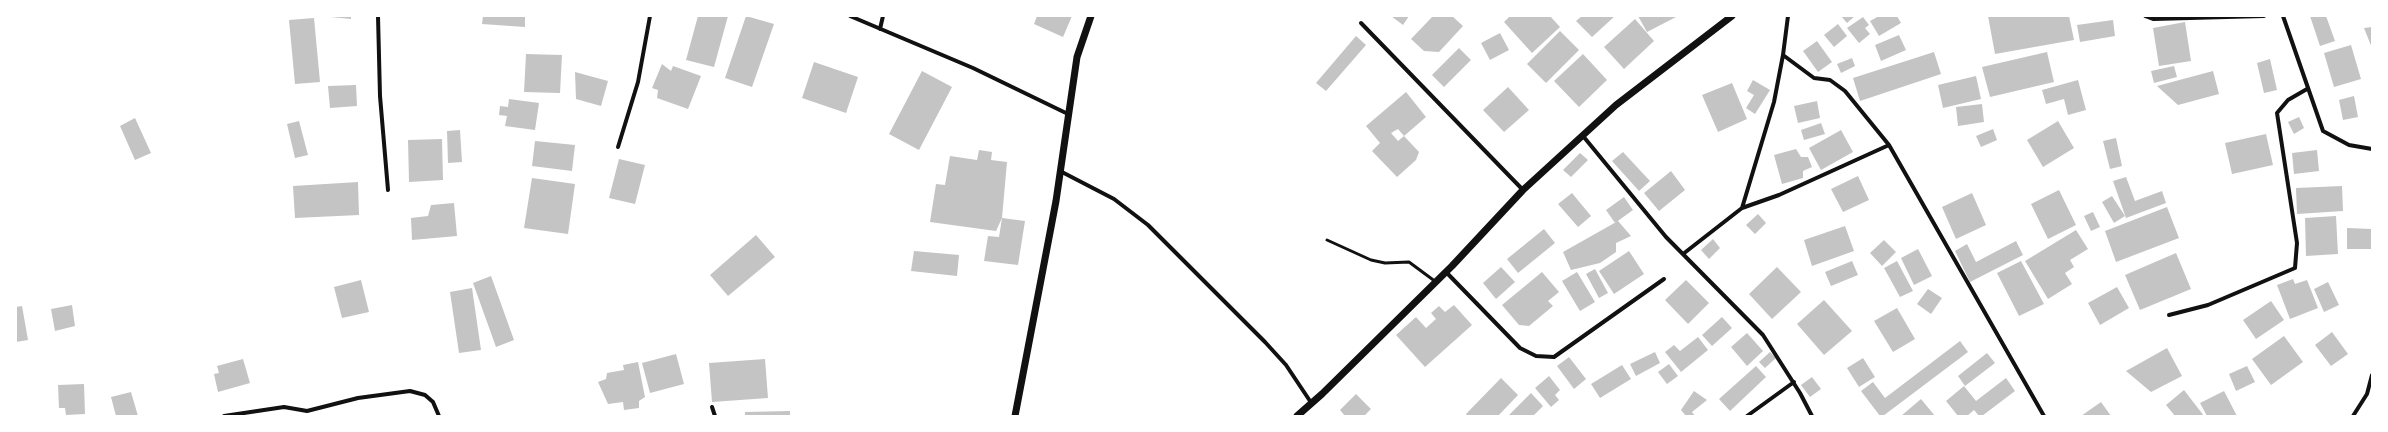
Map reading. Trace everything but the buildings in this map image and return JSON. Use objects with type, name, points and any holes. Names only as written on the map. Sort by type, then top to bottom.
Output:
[{"type":"street","points":[[378,16],[380,96],[388,190]]},
{"type":"street","points":[[618,147],[638,82],[650,16]]},
{"type":"street","points":[[850,16],[973,68],[1068,114]]},
{"type":"street","points":[[880,29],[883,16]]},
{"type":"street","points":[[1015,416],[1060,171],[1077,57],[1091,16]]},
{"type":"street","points":[[1297,416],[1312,404],[1446,272],[1523,190],[1616,105],[1732,16]]},
{"type":"street","points":[[1742,208],[1774,102],[1783,55],[1788,16]]},
{"type":"street","points":[[2145,16],[2153,19],[2264,16]]},
{"type":"street","points":[[2283,16],[2307,89],[2323,130],[2349,145],[2372,149]]},
{"type":"street","points":[[1361,23],[1523,190]]},
{"type":"street","points":[[1783,55],[1814,78],[1830,80],[1845,91],[1888,144],[2044,416]]},
{"type":"street","points":[[2169,315],[2208,305],[2295,268],[2297,243],[2277,113],[2288,100],[2307,89]]},
{"type":"street","points":[[1583,136],[1666,238],[1763,335],[1794,382],[1812,416]]},
{"type":"street","points":[[1683,254],[1742,208],[1779,195],[1888,144]]},
{"type":"street","points":[[1060,171],[1114,200],[1148,225],[1265,342],[1286,366],[1312,404]]},
{"type":"street","points":[[1446,272],[1520,348],[1536,356],[1554,357],[1664,279]]},
{"type":"street","points":[[2353,416],[2367,394],[2372,375]]},
{"type":"street","points":[[1747,416],[1794,382]]},
{"type":"street","points":[[224,416],[284,407],[307,414],[358,398],[410,391],[425,395],[433,402],[439,416]]},
{"type":"street","points":[[712,407],[715,416]]},
{"type":"lane","points":[[1327,240],[1371,260],[1385,263],[1408,262],[1436,282]]}]
